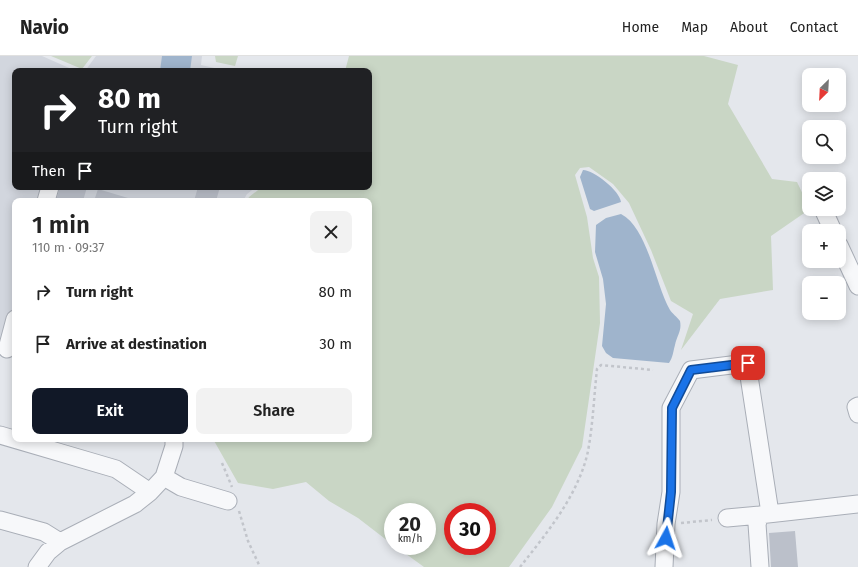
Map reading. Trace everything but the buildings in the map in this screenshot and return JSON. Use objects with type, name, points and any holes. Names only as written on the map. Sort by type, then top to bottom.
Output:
[{"type":"street","points":[[846,260],[858,286]]},
{"type":"street","points":[[7,349],[12,331]]},
{"type":"street","points":[[664,567],[666,524],[671,492],[672,408],[691,370],[748,363],[765,514],[757,524],[760,567]]},
{"type":"street","points":[[858,406],[856,407],[858,414]]},
{"type":"street","points":[[0,435],[12,439]]},
{"type":"street","points":[[24,442],[116,469],[150,492]]},
{"type":"street","points":[[37,567],[48,552],[60,542],[135,504],[150,492],[164,478],[174,442]]},
{"type":"street","points":[[164,478],[180,487],[233,501]]},
{"type":"street","points":[[727,518],[858,504]]},
{"type":"street","points":[[0,520],[44,532],[60,542]]},
{"type":"path","points":[[520,567],[556,519],[575,485],[588,452],[597,369],[601,365],[653,370]]},
{"type":"path","points":[[222,463],[233,501],[248,541],[260,567]]},
{"type":"path","points":[[690,522],[727,518]]},
{"type":"shaded area","points":[[0,56],[42,56],[69,68],[12,68],[12,190],[252,190],[245,198],[12,198],[12,341],[0,338]]},
{"type":"shaded area","points":[[96,56],[202,56],[201,65],[214,68],[87,68]]},
{"type":"green space","points":[[51,56],[92,56],[83,68]]},
{"type":"green space","points":[[215,56],[238,56],[235,66],[216,62]]},
{"type":"green space","points":[[349,56],[704,56],[738,65],[728,104],[772,179],[797,182],[802,192],[802,215],[771,236],[773,290],[720,299],[681,350],[693,314],[671,301],[651,250],[629,203],[613,184],[589,167],[580,168],[575,175],[587,217],[593,258],[599,277],[600,323],[582,447],[552,507],[509,567],[424,567],[407,555],[436,555],[436,503],[384,503],[384,538],[358,518],[329,501],[306,482],[273,489],[238,483],[215,442],[372,442],[372,198],[248,198],[258,190],[372,190],[372,68],[346,68]]},
{"type":"water","points":[[162,56],[192,56],[190,68],[160,68]]},
{"type":"water","points":[[583,170],[593,173],[606,182],[620,197],[621,202],[594,211],[590,209],[580,177]]},
{"type":"water","points":[[621,214],[630,221],[638,231],[670,310],[680,321],[680,330],[669,363],[613,358],[606,353],[602,346],[606,304],[603,279],[595,252],[596,225],[606,218]]},
{"type":"route","points":[[666,538],[666,524],[671,492],[672,408],[691,370],[748,363]]}]
